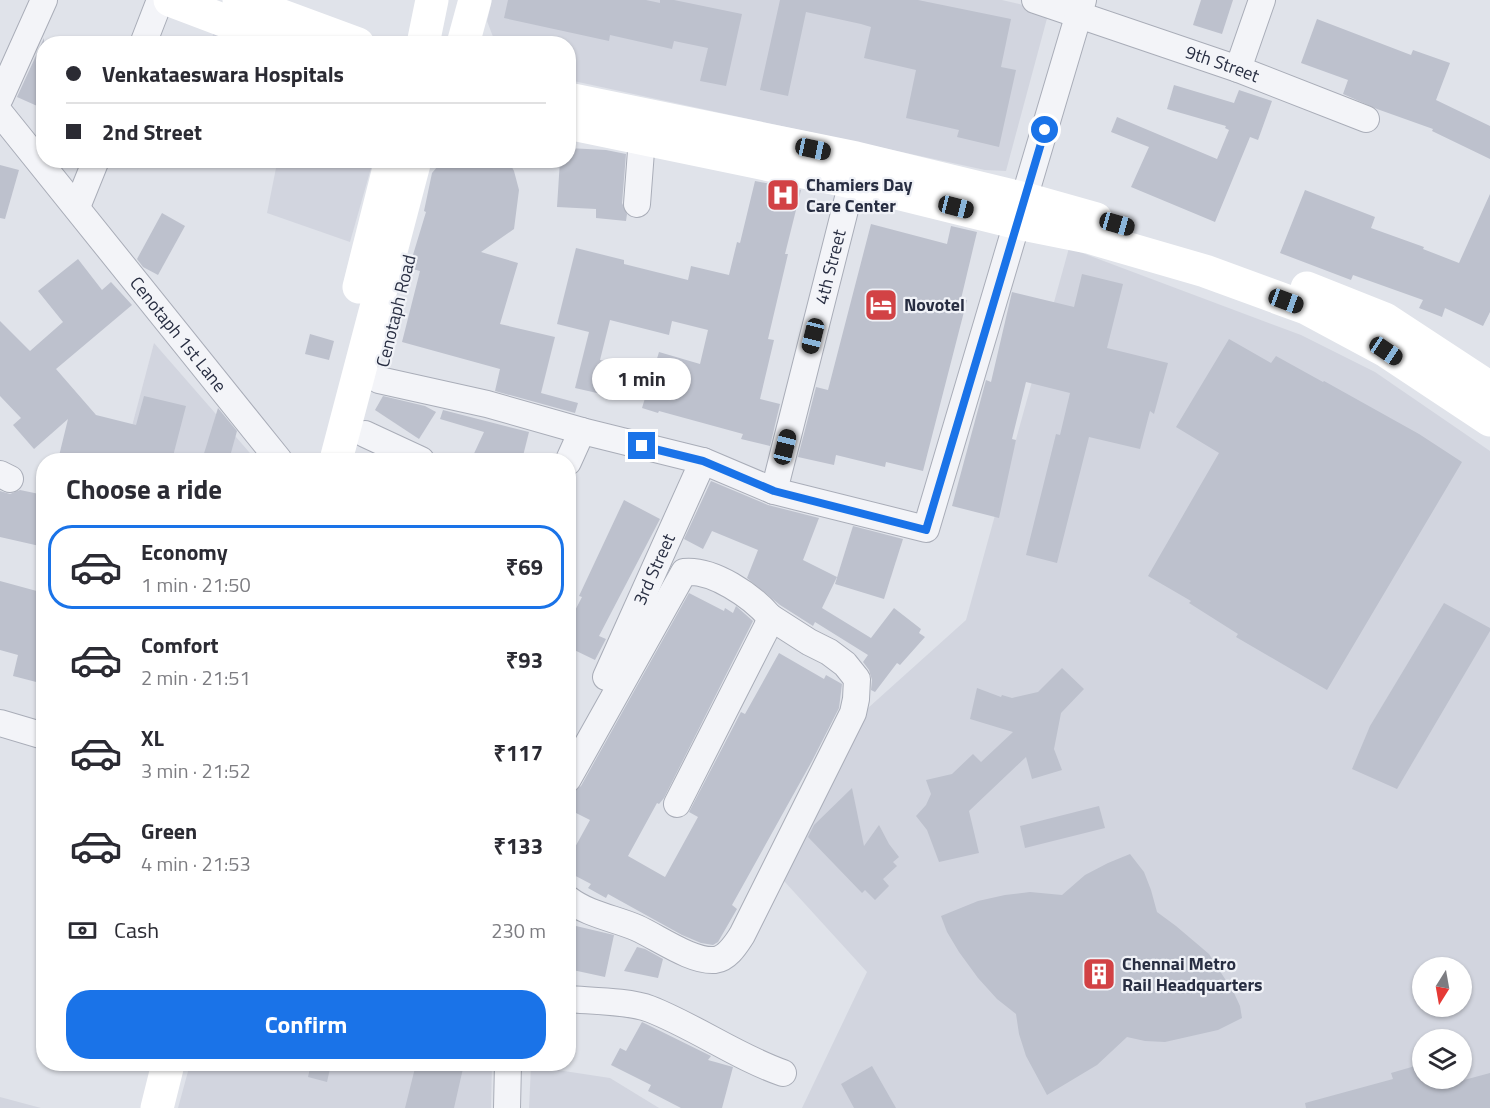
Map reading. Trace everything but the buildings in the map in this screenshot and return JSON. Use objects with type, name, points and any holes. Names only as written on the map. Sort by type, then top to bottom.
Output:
[{"type":"main road","points":[[170,0],[265,36]]},
{"type":"main road","points":[[239,0],[336,36]]},
{"type":"main road","points":[[425,36],[432,0]]},
{"type":"main road","points":[[446,36],[454,0]]},
{"type":"main road","points":[[465,36],[475,0]]},
{"type":"main road","points":[[576,101],[856,158],[1022,211],[1088,237],[1194,268],[1306,308],[1386,351],[1490,420]]},
{"type":"main road","points":[[576,125],[852,182],[1022,211],[1231,256],[1385,320],[1490,388]]},
{"type":"main road","points":[[319,453],[389,168]]},
{"type":"main road","points":[[338,453],[412,168]]},
{"type":"main road","name":"Cenotaph Road","points":[[361,447],[380,380],[431,168]]},
{"type":"main road","points":[[157,1108],[166,1071]]},
{"type":"main road","points":[[173,1108],[182,1071]]},
{"type":"street","points":[[0,111],[44,0]]},
{"type":"street","points":[[145,36],[160,0]]},
{"type":"street","name":"9th Street","points":[[1035,0],[1080,7],[1366,119]]},
{"type":"street","points":[[1238,69],[1262,0]]},
{"type":"street","points":[[380,380],[488,404],[582,431],[703,461],[774,491],[926,530],[1022,211],[1080,7]]},
{"type":"street","name":"Cenotaph 1st Lane","points":[[0,111],[36,156]]},
{"type":"street","points":[[637,204],[642,138]]},
{"type":"street","name":"Cenotaph 1st Lane","points":[[46,168],[273,453]]},
{"type":"street","points":[[77,207],[93,168]]},
{"type":"street","name":"4th Street","points":[[774,491],[852,182]]},
{"type":"street","points":[[572,453],[582,431]]},
{"type":"street","points":[[361,447],[389,453]]},
{"type":"street","name":"3rd Street","points":[[606,677],[703,461]]},
{"type":"street","points":[[576,765],[684,572],[695,571],[714,577],[747,595],[770,616],[845,664],[857,679],[856,699],[848,724],[742,935],[732,950],[717,960],[695,957],[638,928],[581,909],[576,905]]},
{"type":"street","points":[[677,804],[767,627],[770,616]]},
{"type":"street","points":[[0,723],[36,734]]},
{"type":"street","points":[[576,1000],[649,1009],[756,1064],[783,1073]]},
{"type":"street","points":[[507,1108],[508,1071]]},
{"type":"shaded area","points":[[492,0],[1002,0],[1049,11],[1006,171],[985,170],[576,82],[576,36],[493,36],[487,21]]},
{"type":"shaded area","points":[[216,28],[238,36],[212,36]]},
{"type":"shaded area","points":[[276,168],[371,168],[350,242],[267,213]]},
{"type":"shaded area","points":[[1069,248],[1301,335],[1375,372],[1490,451],[1490,1108],[802,1108],[867,972],[774,870],[858,717],[966,620]]},
{"type":"shaded area","points":[[154,343],[250,453],[125,453]]},
{"type":"shaded area","points":[[188,1071],[492,1071],[491,1108],[178,1108]]},
{"type":"shaded area","points":[[531,1071],[564,1071],[610,1078],[659,1108],[529,1108]]},
{"type":"shaded area","points":[[0,1097],[41,1108],[0,1108]]},
{"type":"place","name":"Chamiers Day Care Center","points":[[783,195]]},
{"type":"place","name":"Novotel","points":[[881,305]]},
{"type":"place","name":"Chennai Metro Rail Headquarters","points":[[1099,974]]},
{"type":"route","points":[[642,446],[703,461],[774,491],[926,530],[1045,130]]}]
